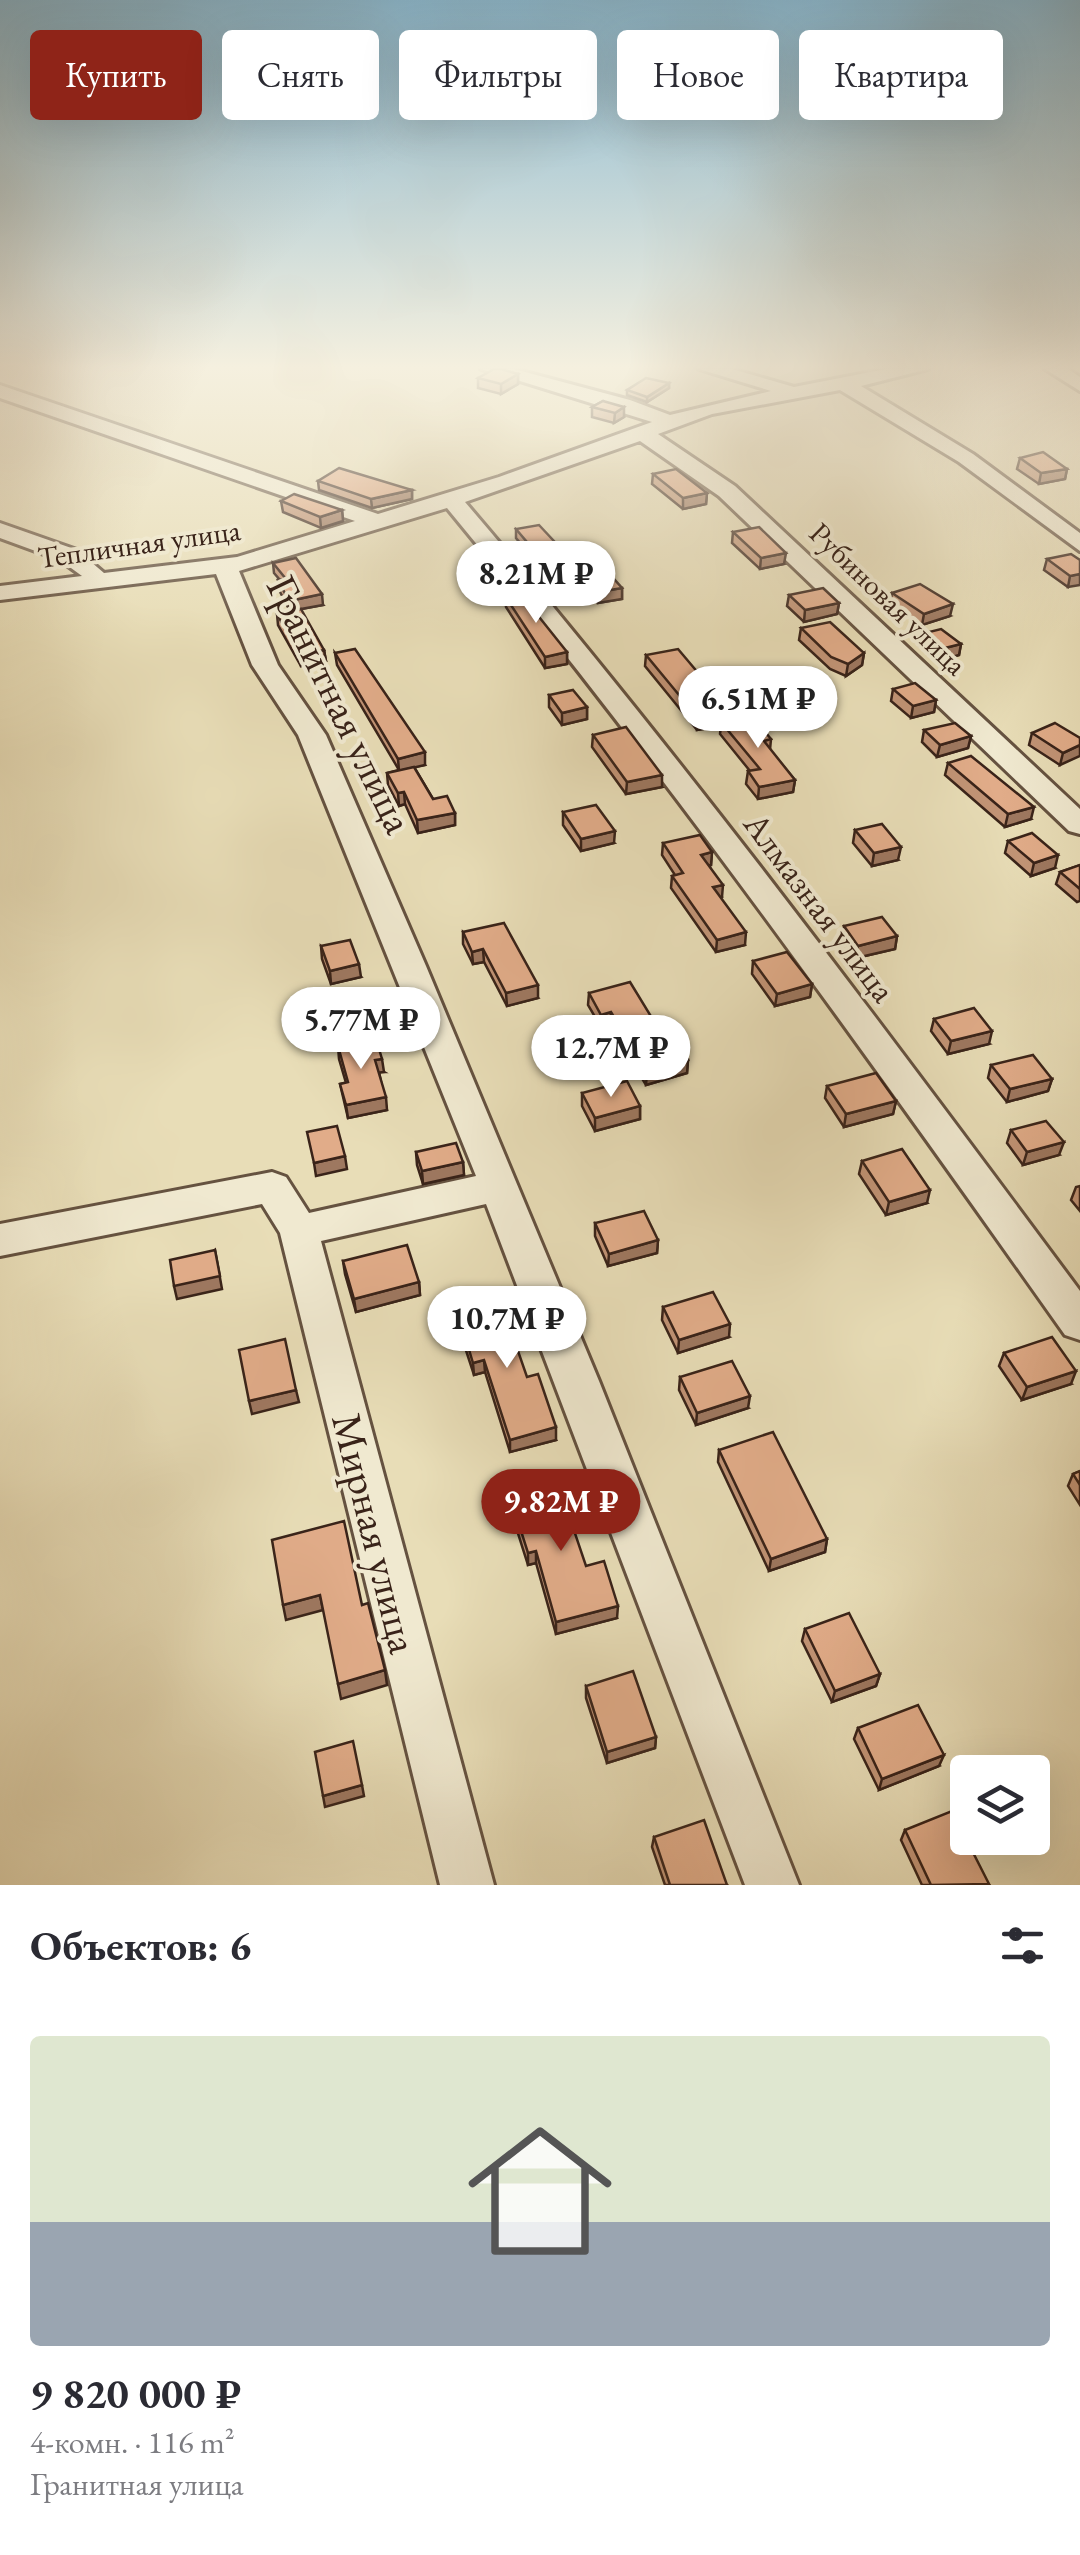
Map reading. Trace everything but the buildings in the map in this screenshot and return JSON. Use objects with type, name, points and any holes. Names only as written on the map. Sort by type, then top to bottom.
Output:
[{"type":"street","points":[[190,457],[378,522]]},
{"type":"street","name":"Тепличная улица","points":[[0,592],[225,566],[451,499],[571,457]]},
{"type":"street","name":"Рубиновая улица","points":[[678,457],[727,491],[1080,826]]},
{"type":"street","points":[[964,457],[1080,544]]},
{"type":"street","name":"Алмазная улица","points":[[451,499],[572,643],[841,994],[1080,1323]]},
{"type":"street","points":[[0,530],[81,563],[98,580]]},
{"type":"street","name":"Гранитная улица","points":[[225,566],[265,665],[312,735],[500,1186],[772,1885]]},
{"type":"street","points":[[299,1232],[500,1186]]},
{"type":"street","name":"Мирная улица","points":[[0,1240],[272,1187],[299,1232],[467,1885]]}]
